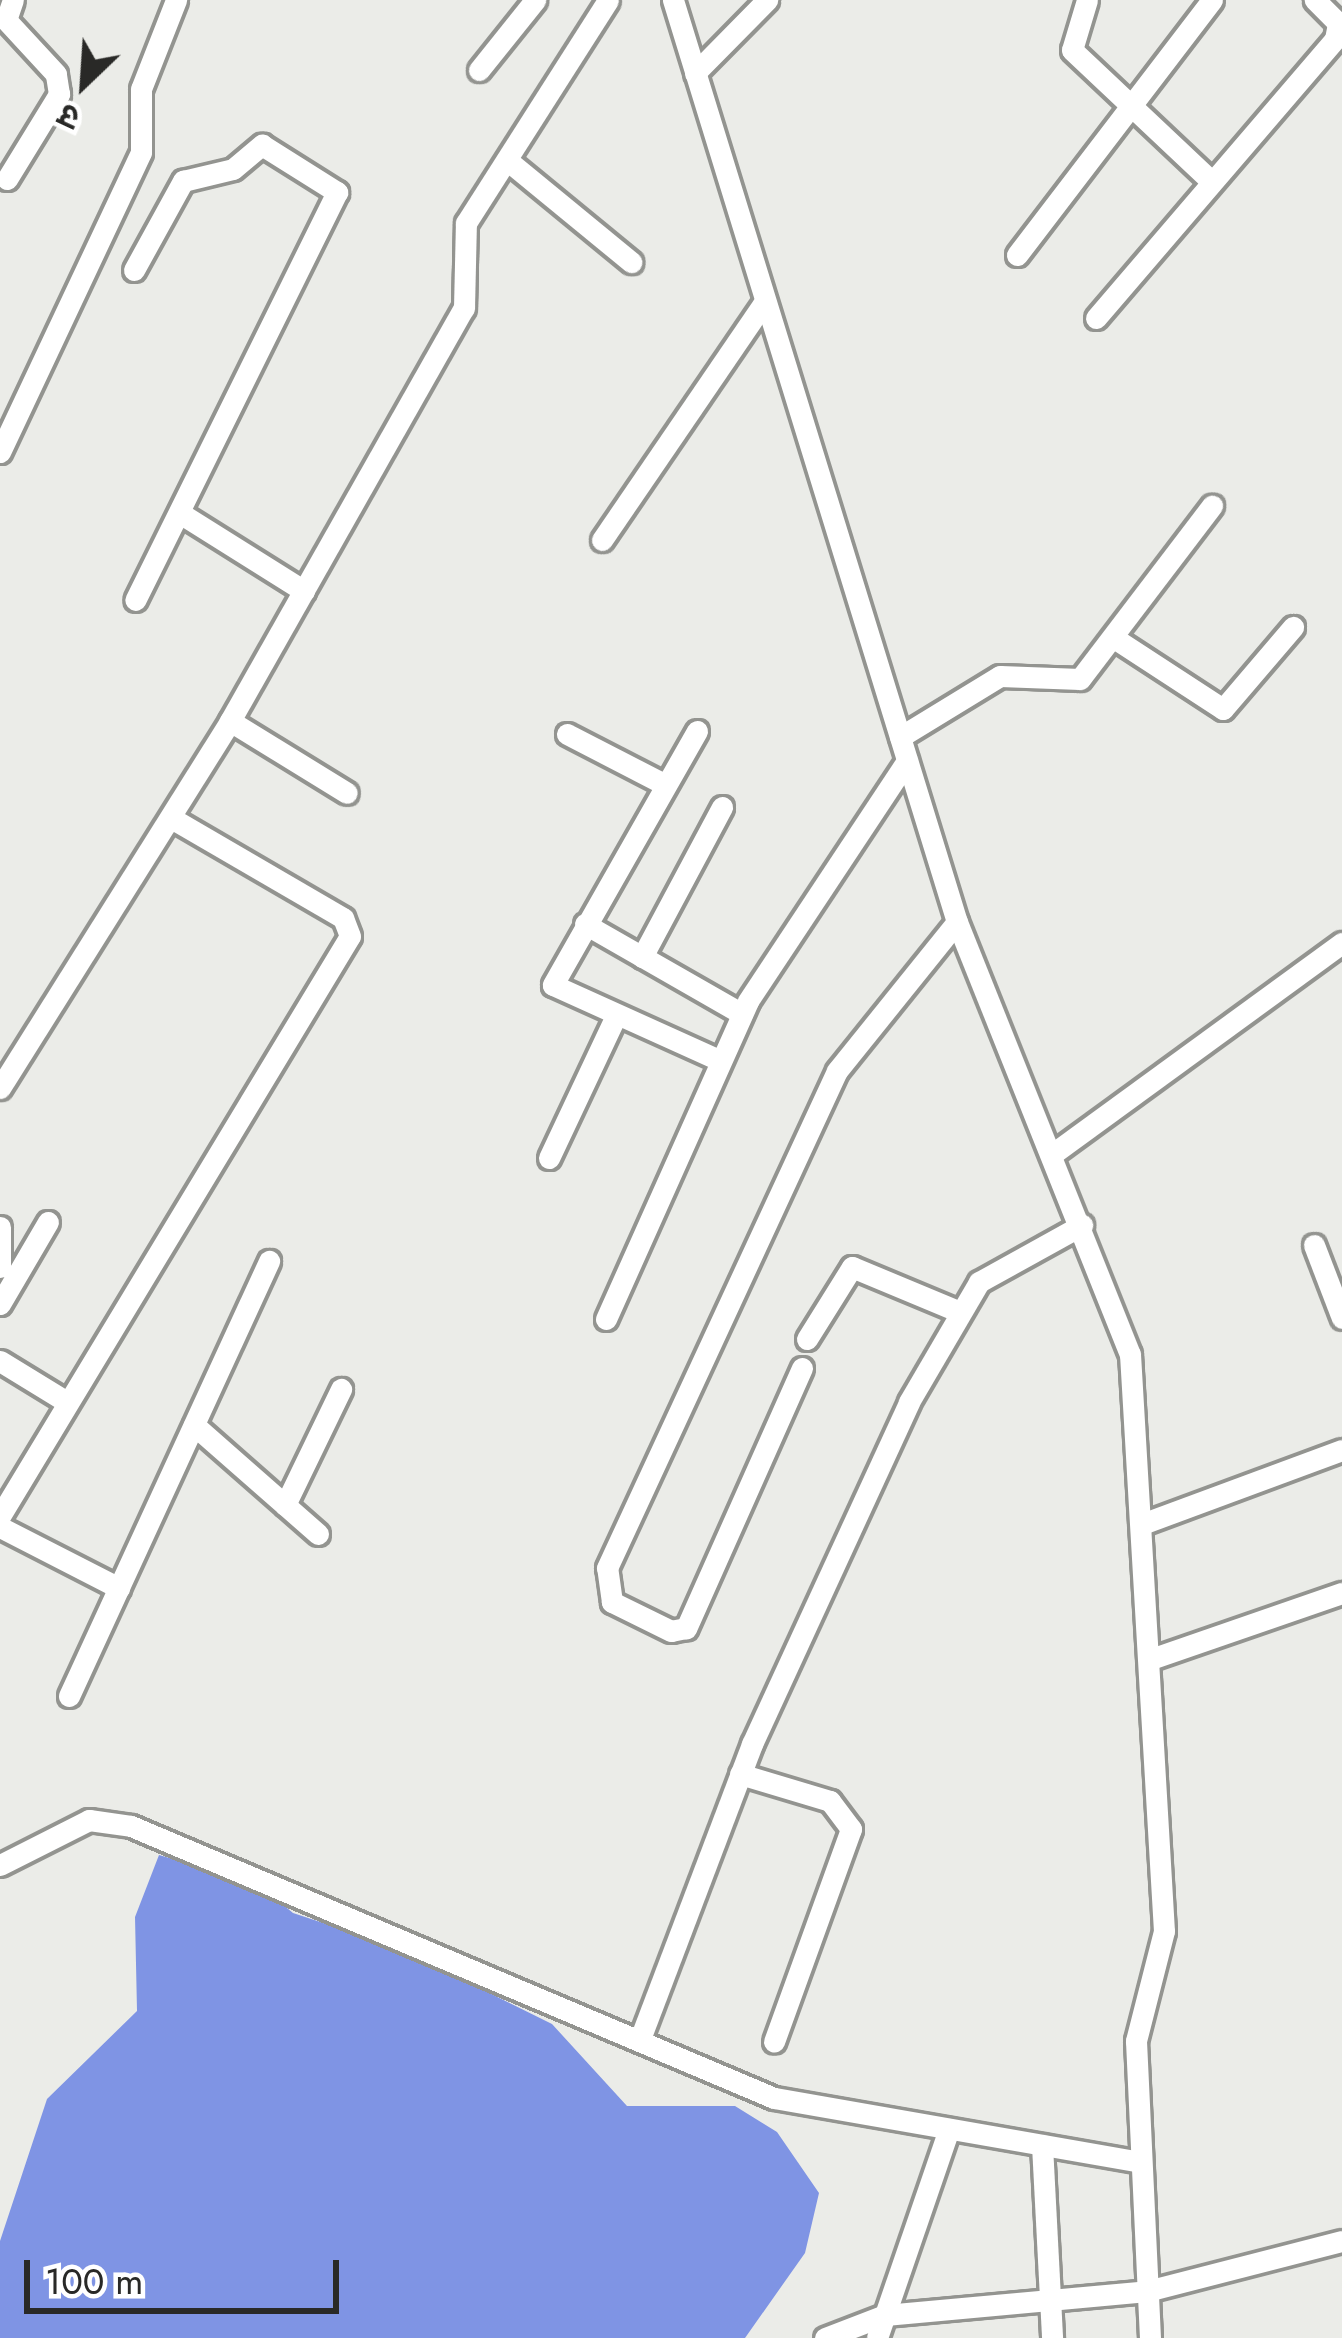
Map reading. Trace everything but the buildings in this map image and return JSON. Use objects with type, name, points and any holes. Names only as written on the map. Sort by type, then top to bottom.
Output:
[{"type":"street","points":[[7,179],[59,94],[56,74],[6,20],[13,0]]},
{"type":"street","points":[[0,452],[141,152],[141,89],[176,0]]},
{"type":"street","points":[[479,70],[535,0]]},
{"type":"street","points":[[0,1088],[230,721],[464,308],[461,236],[608,0]]},
{"type":"street","points":[[673,0],[957,922],[1130,1354],[1164,1931],[1136,2041],[1150,2338]]},
{"type":"street","points":[[695,73],[767,0]]},
{"type":"street","points":[[1087,0],[1072,50],[1211,181]]},
{"type":"street","points":[[1017,255],[1211,0]]},
{"type":"street","points":[[1096,318],[1335,39],[1335,18],[1315,0]]},
{"type":"street","points":[[134,270],[183,181],[233,169],[262,145],[337,192],[183,515],[135,600]]},
{"type":"street","points":[[507,160],[631,262]]},
{"type":"street","points":[[602,540],[766,301]]},
{"type":"street","points":[[900,737],[1000,676],[1080,679],[1212,506]]},
{"type":"street","points":[[183,515],[304,591]]},
{"type":"street","points":[[1114,638],[1223,709],[1293,627]]},
{"type":"street","points":[[230,721],[347,793]]},
{"type":"street","points":[[697,731],[553,985],[614,1018],[722,1061]]},
{"type":"street","points":[[567,734],[666,785]]},
{"type":"street","points":[[606,1318],[742,1014],[907,761]]},
{"type":"street","points":[[643,957],[722,807]]},
{"type":"street","points":[[0,1516],[350,936],[343,918],[171,818]]},
{"type":"street","points":[[802,1368],[686,1628],[670,1631],[612,1602],[607,1568],[837,1071],[957,922]]},
{"type":"street","points":[[585,924],[742,1014]]},
{"type":"street","points":[[1051,1155],[1342,943]]},
{"type":"street","points":[[549,1158],[614,1018]]},
{"type":"street","points":[[0,1304],[48,1222]]},
{"type":"street","points":[[640,2039],[740,1774],[960,1312],[995,1270],[1082,1225]]},
{"type":"street","points":[[0,1227],[0,1267]]},
{"type":"street","points":[[1314,1245],[1342,1318]]},
{"type":"street","points":[[69,1696],[269,1261]]},
{"type":"street","points":[[807,1339],[852,1267],[960,1312]]},
{"type":"street","points":[[0,1360],[67,1402]]},
{"type":"street","points":[[285,1505],[341,1389]]},
{"type":"street","points":[[194,1425],[318,1534]]},
{"type":"street","points":[[1142,1524],[1342,1450]]},
{"type":"street","points":[[0,1527],[119,1588]]},
{"type":"street","points":[[1151,1659],[1342,1593]]},
{"type":"street","points":[[740,1774],[830,1801],[851,1829],[774,2042]]},
{"type":"street","points":[[0,1865],[89,1820],[131,1826],[488,1985],[640,2039],[774,2098],[1141,2162]]},
{"type":"street","points":[[877,2338],[949,2129]]},
{"type":"street","points":[[1042,2145],[1052,2338]]},
{"type":"street","points":[[825,2338],[885,2315],[1051,2308],[1147,2291],[1342,2241]]},
{"type":"street","points":[[952,2312],[954,2338]]},
{"type":"water","points":[[159,1855],[257,1883],[293,1913],[399,1948],[552,2024],[627,2106],[735,2106],[777,2132],[819,2193],[805,2253],[745,2338],[0,2338],[0,2241],[47,2099],[137,2011],[135,1917]]}]
